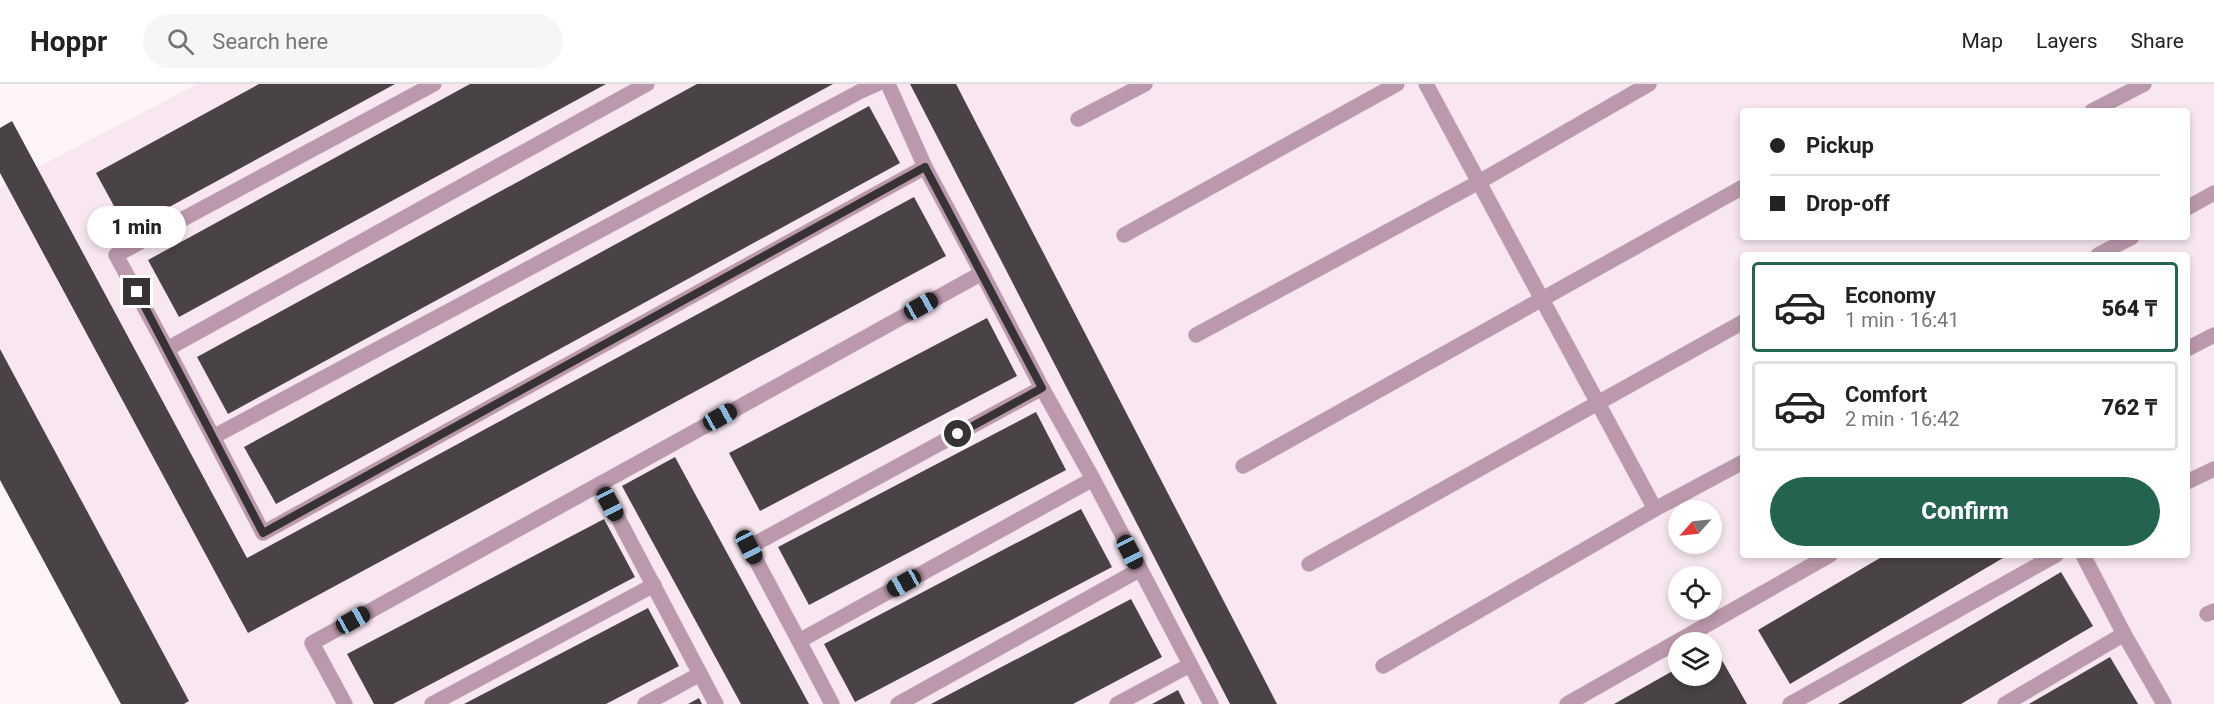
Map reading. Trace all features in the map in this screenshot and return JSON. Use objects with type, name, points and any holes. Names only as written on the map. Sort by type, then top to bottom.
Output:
[{"type":"lane","points":[[434,84],[116,255],[263,533],[925,167]]},
{"type":"lane","points":[[167,349],[647,84]]},
{"type":"lane","points":[[213,437],[877,84]]},
{"type":"lane","points":[[888,84],[925,167],[1211,704]]},
{"type":"lane","points":[[1078,119],[1145,84]]},
{"type":"lane","points":[[1124,235],[1397,84]]},
{"type":"lane","points":[[1426,84],[1655,509]]},
{"type":"lane","points":[[1196,336],[1479,182],[1649,84]]},
{"type":"lane","points":[[2098,108],[2144,84]]},
{"type":"lane","points":[[1243,465],[1740,189]]},
{"type":"lane","points":[[2190,206],[2214,193]]},
{"type":"lane","points":[[2104,252],[2126,240]]},
{"type":"lane","points":[[345,704],[312,643],[982,273]]},
{"type":"lane","points":[[1309,564],[1740,324]]},
{"type":"lane","points":[[2190,347],[2214,335]]},
{"type":"lane","points":[[832,704],[749,547],[1042,388]]},
{"type":"lane","points":[[1383,666],[1655,509],[1740,464]]},
{"type":"lane","points":[[2190,481],[2214,469]]},
{"type":"lane","points":[[799,641],[1093,479]]},
{"type":"lane","points":[[600,484],[716,704]]},
{"type":"lane","points":[[1567,704],[1825,558]]},
{"type":"lane","points":[[1790,704],[2051,558]]},
{"type":"lane","points":[[2085,558],[2164,704]]},
{"type":"lane","points":[[898,704],[1139,570]]},
{"type":"lane","points":[[432,704],[654,585]]},
{"type":"lane","points":[[2005,704],[2124,633]]},
{"type":"lane","points":[[1117,704],[1190,665]]},
{"type":"lane","points":[[645,704],[700,674]]},
{"type":"shaded area","points":[[197,84],[2214,84],[2214,704],[126,704],[0,465],[0,187]]},
{"type":"building","points":[[259,84],[395,84],[127,230],[96,173]]},
{"type":"building","points":[[470,84],[606,84],[179,317],[148,260]]},
{"type":"building","points":[[697,84],[833,84],[228,414],[197,357]]},
{"type":"building","points":[[910,84],[956,84],[1277,704],[1230,704]]},
{"type":"building","points":[[869,106],[900,163],[276,504],[244,447]]},
{"type":"building","points":[[12,121],[247,558],[914,197],[946,256],[248,633],[0,173],[0,128]]},
{"type":"building","points":[[987,318],[1017,376],[760,511],[729,453]]},
{"type":"building","points":[[0,349],[189,701],[184,704],[121,704],[0,480]]},
{"type":"building","points":[[1036,412],[1066,470],[809,605],[778,547]]},
{"type":"building","points":[[675,457],[809,704],[741,704],[622,486]]},
{"type":"building","points":[[1081,509],[1112,567],[855,702],[824,644]]},
{"type":"building","points":[[604,519],[635,577],[393,704],[374,704],[347,654]]},
{"type":"building","points":[[1880,558],[2003,558],[1790,684],[1758,630]]},
{"type":"building","points":[[2061,572],[2093,626],[1961,704],[1838,704]]},
{"type":"building","points":[[1131,599],[1162,657],[1073,704],[931,704]]},
{"type":"building","points":[[648,608],[679,666],[606,704],[464,704]]},
{"type":"building","points":[[2110,657],[2138,704],[2029,704]]},
{"type":"building","points":[[1722,660],[1747,704],[1614,704],[1668,674],[1668,686],[1722,686]]},
{"type":"building","points":[[1178,690],[1185,704],[1152,704]]},
{"type":"building","points":[[699,698],[702,704],[688,704]]},
{"type":"route","points":[[137,292],[263,533],[925,167],[1042,388],[958,434]]}]
